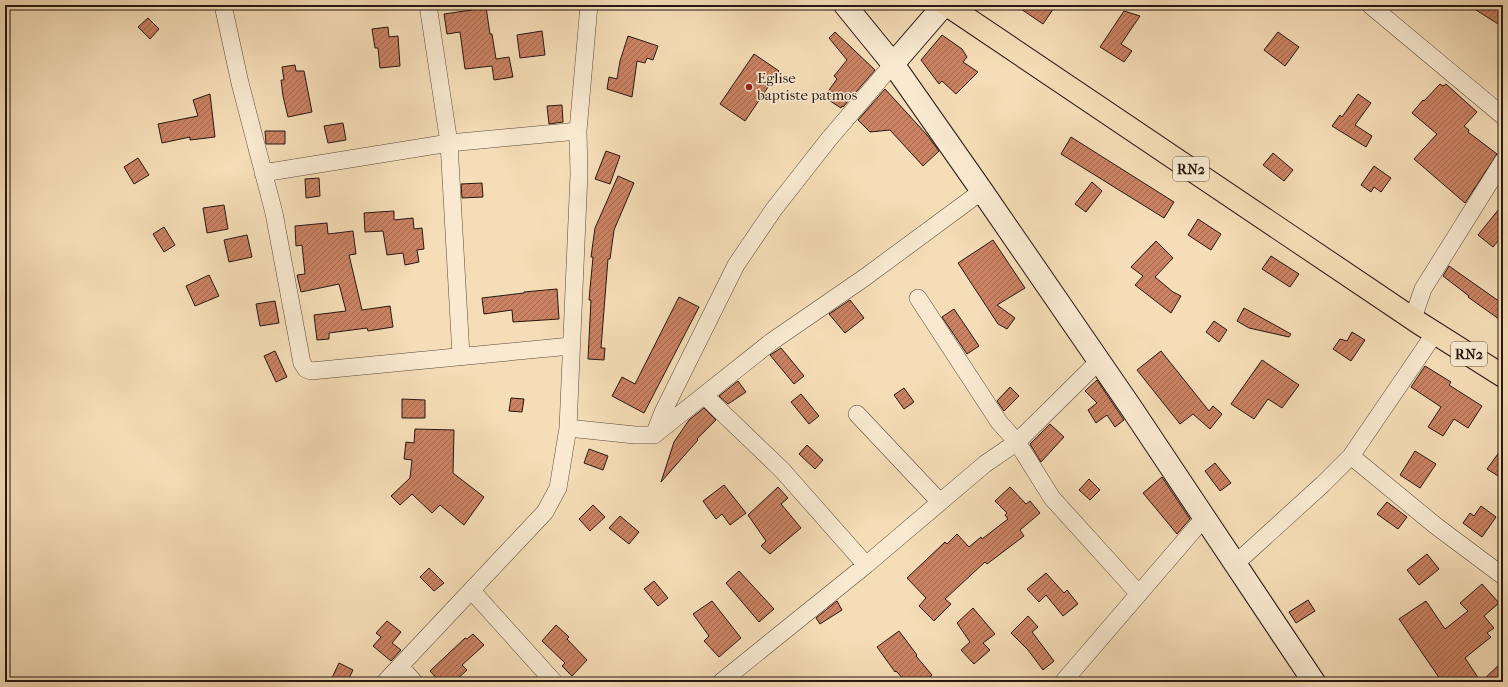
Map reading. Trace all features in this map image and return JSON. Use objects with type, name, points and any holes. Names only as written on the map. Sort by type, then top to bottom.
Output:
[{"type":"highway","name":"RN2","points":[[946,5],[1435,333],[1503,376]]},
{"type":"street","points":[[223,5],[240,83],[274,213],[302,363],[306,369],[311,370],[571,346]]},
{"type":"street","points":[[428,5],[449,143],[461,356]]},
{"type":"street","points":[[385,682],[545,512],[558,488],[568,428],[579,174],[578,131],[589,5]]},
{"type":"street","points":[[845,5],[894,64],[982,190],[1099,360],[1314,682]]},
{"type":"street","points":[[654,435],[663,412],[736,265],[783,197],[829,139],[946,5]]},
{"type":"street","points":[[1370,5],[1503,116]]},
{"type":"street","points":[[264,173],[449,143],[578,131]]},
{"type":"street","points":[[1413,318],[1423,289],[1503,161]]},
{"type":"street","points":[[568,428],[635,435],[654,435],[771,342],[864,278],[982,190]]},
{"type":"street","points":[[918,298],[999,422],[1017,442],[1052,498],[1139,594]]},
{"type":"street","points":[[1235,564],[1323,484],[1351,456],[1435,333]]},
{"type":"street","points":[[721,682],[866,565],[985,464],[1017,442],[1099,360]]},
{"type":"street","points":[[704,396],[782,470],[866,565]]},
{"type":"street","points":[[857,414],[940,502]]},
{"type":"street","points":[[1351,456],[1436,526],[1503,576]]},
{"type":"street","points":[[1063,682],[1204,518]]},
{"type":"street","points":[[472,591],[554,682]]},
{"type":"street","points":[[400,666],[414,682]]},
{"type":"building","points":[[1015,5],[1056,5],[1043,24]]},
{"type":"building","points":[[1468,5],[1503,5],[1503,27]]},
{"type":"building","points":[[486,7],[496,59],[509,57],[513,77],[494,80],[492,66],[465,69],[460,32],[447,34],[444,14],[472,10],[472,8]]},
{"type":"building","points":[[1124,11],[1140,16],[1121,44],[1132,51],[1124,62],[1100,47]]},
{"type":"building","points":[[148,18],[159,29],[150,39],[138,27]]},
{"type":"building","points":[[388,27],[389,37],[398,36],[400,66],[380,68],[378,48],[375,48],[372,29]]},
{"type":"building","points":[[542,31],[545,55],[520,58],[517,35]]},
{"type":"building","points":[[835,32],[875,70],[841,108],[824,97],[837,79],[834,76],[847,60],[829,38]]},
{"type":"building","points":[[1278,32],[1299,47],[1285,66],[1264,50]]},
{"type":"building","points":[[942,35],[962,49],[967,57],[963,62],[978,72],[956,94],[942,81],[939,84],[921,60]]},
{"type":"building","points":[[628,36],[658,46],[653,60],[647,58],[645,63],[637,61],[632,97],[607,89],[609,77],[617,79],[620,61]]},
{"type":"building","name":"Eglise baptiste patmos","points":[[754,54],[779,71],[745,121],[720,104]]},
{"type":"building","points":[[295,65],[296,71],[304,71],[312,112],[288,117],[281,80],[284,80],[282,67]]},
{"type":"building","points":[[1440,84],[1443,86],[1446,84],[1477,112],[1464,126],[1469,130],[1468,132],[1497,154],[1465,203],[1414,159],[1437,134],[1412,113]]},
{"type":"building","points":[[885,89],[927,135],[939,151],[923,166],[890,130],[870,132],[858,120]]},
{"type":"building","points":[[210,94],[215,137],[190,140],[190,137],[162,143],[158,124],[198,116],[193,100]]},
{"type":"building","points":[[1358,94],[1371,103],[1355,125],[1372,136],[1366,147],[1332,126],[1340,115],[1342,117]]},
{"type":"building","points":[[562,105],[563,122],[549,124],[547,106]]},
{"type":"building","points":[[343,123],[346,140],[328,143],[324,126]]},
{"type":"building","points":[[265,131],[285,131],[285,144],[266,144]]},
{"type":"building","points":[[1071,137],[1174,202],[1164,218],[1061,154]]},
{"type":"building","points":[[606,151],[620,156],[610,184],[595,179]]},
{"type":"building","points":[[1273,153],[1293,170],[1284,181],[1263,165]]},
{"type":"building","points":[[138,158],[149,175],[134,184],[124,167]]},
{"type":"building","points":[[1374,166],[1391,178],[1381,192],[1374,187],[1371,192],[1361,185]]},
{"type":"building","points":[[618,176],[634,183],[614,230],[610,259],[608,259],[601,348],[605,348],[604,360],[588,359],[591,300],[589,300],[593,257],[591,257],[595,228]]},
{"type":"building","points":[[319,178],[320,196],[306,198],[305,179]]},
{"type":"building","points":[[1092,182],[1102,191],[1086,212],[1075,204]]},
{"type":"building","points":[[482,183],[483,197],[462,198],[461,184]]},
{"type":"building","points":[[1503,204],[1503,235],[1493,247],[1478,235]]},
{"type":"building","points":[[224,205],[228,229],[207,233],[203,208]]},
{"type":"building","points":[[394,211],[394,220],[413,218],[414,229],[422,228],[424,249],[417,250],[419,262],[405,265],[403,253],[387,255],[383,231],[365,232],[364,213]]},
{"type":"building","points":[[1198,219],[1221,234],[1211,250],[1188,235]]},
{"type":"building","points":[[327,223],[328,234],[353,231],[356,254],[349,255],[362,310],[390,306],[393,327],[368,331],[367,328],[329,333],[329,339],[317,340],[314,315],[346,311],[339,284],[301,292],[297,275],[305,274],[302,245],[296,246],[295,226]]},
{"type":"building","points":[[164,227],[175,245],[164,252],[153,234]]},
{"type":"building","points":[[247,235],[252,257],[229,262],[224,240]]},
{"type":"building","points":[[993,240],[1025,288],[997,305],[1015,318],[1007,329],[998,324],[958,263]]},
{"type":"building","points":[[1156,241],[1173,258],[1155,277],[1173,292],[1181,296],[1171,313],[1135,285],[1143,276],[1131,267]]},
{"type":"building","points":[[1271,256],[1299,274],[1290,287],[1262,269]]},
{"type":"building","points":[[1449,266],[1503,304],[1503,322],[1468,297],[1469,296],[1443,276]]},
{"type":"building","points":[[209,275],[219,296],[195,306],[186,286]]},
{"type":"building","points":[[557,289],[559,319],[513,322],[512,310],[484,314],[482,298]]},
{"type":"building","points":[[679,297],[699,307],[644,413],[612,396],[622,377],[635,384]]},
{"type":"building","points":[[850,300],[864,318],[845,333],[829,314]]},
{"type":"building","points":[[275,301],[279,323],[260,326],[256,304]]},
{"type":"building","points":[[1244,308],[1291,334],[1289,337],[1249,328],[1237,321]]},
{"type":"building","points":[[954,309],[979,346],[967,354],[942,317]]},
{"type":"building","points":[[1214,321],[1227,330],[1219,342],[1206,332]]},
{"type":"building","points":[[1352,332],[1365,340],[1351,361],[1333,349],[1340,339],[1347,341]]},
{"type":"building","points":[[781,348],[804,376],[794,384],[770,355]]},
{"type":"building","points":[[275,351],[287,377],[276,382],[264,356]]},
{"type":"building","points":[[1161,351],[1209,411],[1213,406],[1222,414],[1210,429],[1193,414],[1180,424],[1137,370]]},
{"type":"building","points":[[1262,360],[1299,385],[1282,408],[1268,399],[1254,419],[1231,404]]},
{"type":"building","points":[[1425,366],[1451,382],[1449,385],[1482,406],[1468,428],[1454,419],[1443,436],[1428,427],[1441,407],[1411,387]]},
{"type":"building","points":[[1097,380],[1124,420],[1115,427],[1107,415],[1096,423],[1088,410],[1097,403],[1085,391]]},
{"type":"building","points":[[738,381],[746,392],[728,404],[719,396]]},
{"type":"building","points":[[1010,387],[1019,396],[1004,411],[997,401]]},
{"type":"building","points":[[904,388],[914,402],[904,409],[894,395]]},
{"type":"building","points":[[801,394],[819,416],[809,424],[791,402]]},
{"type":"building","points":[[511,398],[524,399],[522,412],[509,411]]},
{"type":"building","points":[[402,399],[425,400],[425,418],[402,418]]},
{"type":"building","points":[[704,408],[716,420],[697,439],[698,440],[661,482],[674,442],[689,420]]},
{"type":"building","points":[[1050,424],[1064,437],[1041,462],[1030,444]]},
{"type":"building","points":[[415,429],[454,430],[453,473],[484,497],[464,525],[440,505],[432,513],[412,494],[400,505],[391,496],[410,478],[412,460],[404,459],[406,442],[414,443]]},
{"type":"building","points":[[807,445],[823,460],[815,469],[799,454]]},
{"type":"building","points":[[1503,447],[1503,479],[1487,469]]},
{"type":"building","points":[[589,449],[608,456],[603,470],[584,463]]},
{"type":"building","points":[[1415,451],[1436,464],[1420,488],[1400,475]]},
{"type":"building","points":[[1215,463],[1231,483],[1220,491],[1205,471]]},
{"type":"building","points":[[1162,477],[1190,519],[1177,534],[1143,493]]},
{"type":"building","points":[[1089,479],[1100,490],[1090,500],[1079,490]]},
{"type":"building","points":[[724,485],[746,513],[730,525],[722,514],[716,519],[703,501]]},
{"type":"building","points":[[778,487],[788,498],[781,504],[801,528],[770,554],[761,546],[766,541],[748,515]]},
{"type":"building","points":[[1010,487],[1026,504],[1030,501],[1040,513],[1020,530],[1024,536],[987,564],[985,562],[945,599],[951,604],[934,621],[919,606],[926,598],[907,578],[945,542],[947,544],[957,534],[969,547],[1008,519],[1005,515],[1007,513],[995,501]]},
{"type":"building","points":[[1387,502],[1407,517],[1398,529],[1377,514]]},
{"type":"building","points":[[593,505],[605,517],[590,531],[579,519]]},
{"type":"building","points":[[1481,506],[1496,517],[1482,537],[1463,523],[1470,513],[1474,516]]},
{"type":"building","points":[[620,516],[639,532],[629,544],[609,528]]},
{"type":"building","points":[[1427,554],[1439,569],[1419,585],[1407,570]]},
{"type":"building","points":[[429,568],[444,583],[434,591],[420,577]]},
{"type":"building","points":[[739,571],[774,609],[759,622],[726,583]]},
{"type":"building","points":[[1046,573],[1064,593],[1067,590],[1078,604],[1063,616],[1046,595],[1039,602],[1027,589]]},
{"type":"building","points":[[654,581],[668,598],[658,606],[644,589]]},
{"type":"building","points":[[1482,584],[1499,603],[1484,616],[1494,628],[1487,633],[1491,637],[1465,658],[1481,682],[1442,682],[1399,619],[1426,601],[1445,629],[1468,611],[1460,603]]},
{"type":"building","points":[[1308,600],[1315,611],[1296,623],[1289,612]]},
{"type":"building","points":[[712,601],[741,638],[719,657],[704,641],[709,636],[693,614]]},
{"type":"building","points":[[837,601],[842,610],[820,624],[816,618]]},
{"type":"building","points":[[973,608],[995,634],[983,643],[990,650],[974,664],[961,650],[970,642],[957,623]]},
{"type":"building","points":[[1028,616],[1038,627],[1032,632],[1054,661],[1043,670],[1028,650],[1011,633]]},
{"type":"building","points":[[387,621],[401,632],[392,643],[401,650],[391,661],[373,646],[381,637],[376,633]]},
{"type":"building","points":[[556,625],[569,637],[567,639],[587,660],[572,676],[562,666],[565,663],[542,641]]},
{"type":"building","points":[[899,631],[917,655],[916,656],[932,675],[924,682],[906,682],[896,671],[895,672],[877,647]]},
{"type":"building","points":[[473,634],[484,645],[462,665],[467,670],[454,682],[440,682],[430,671],[465,638],[467,639]]},
{"type":"building","points":[[1503,661],[1503,682],[1481,682]]},
{"type":"building","points":[[339,663],[353,670],[347,682],[330,682]]},
{"type":"place","name":"Eglise baptiste patmos","points":[[749,87]]}]
